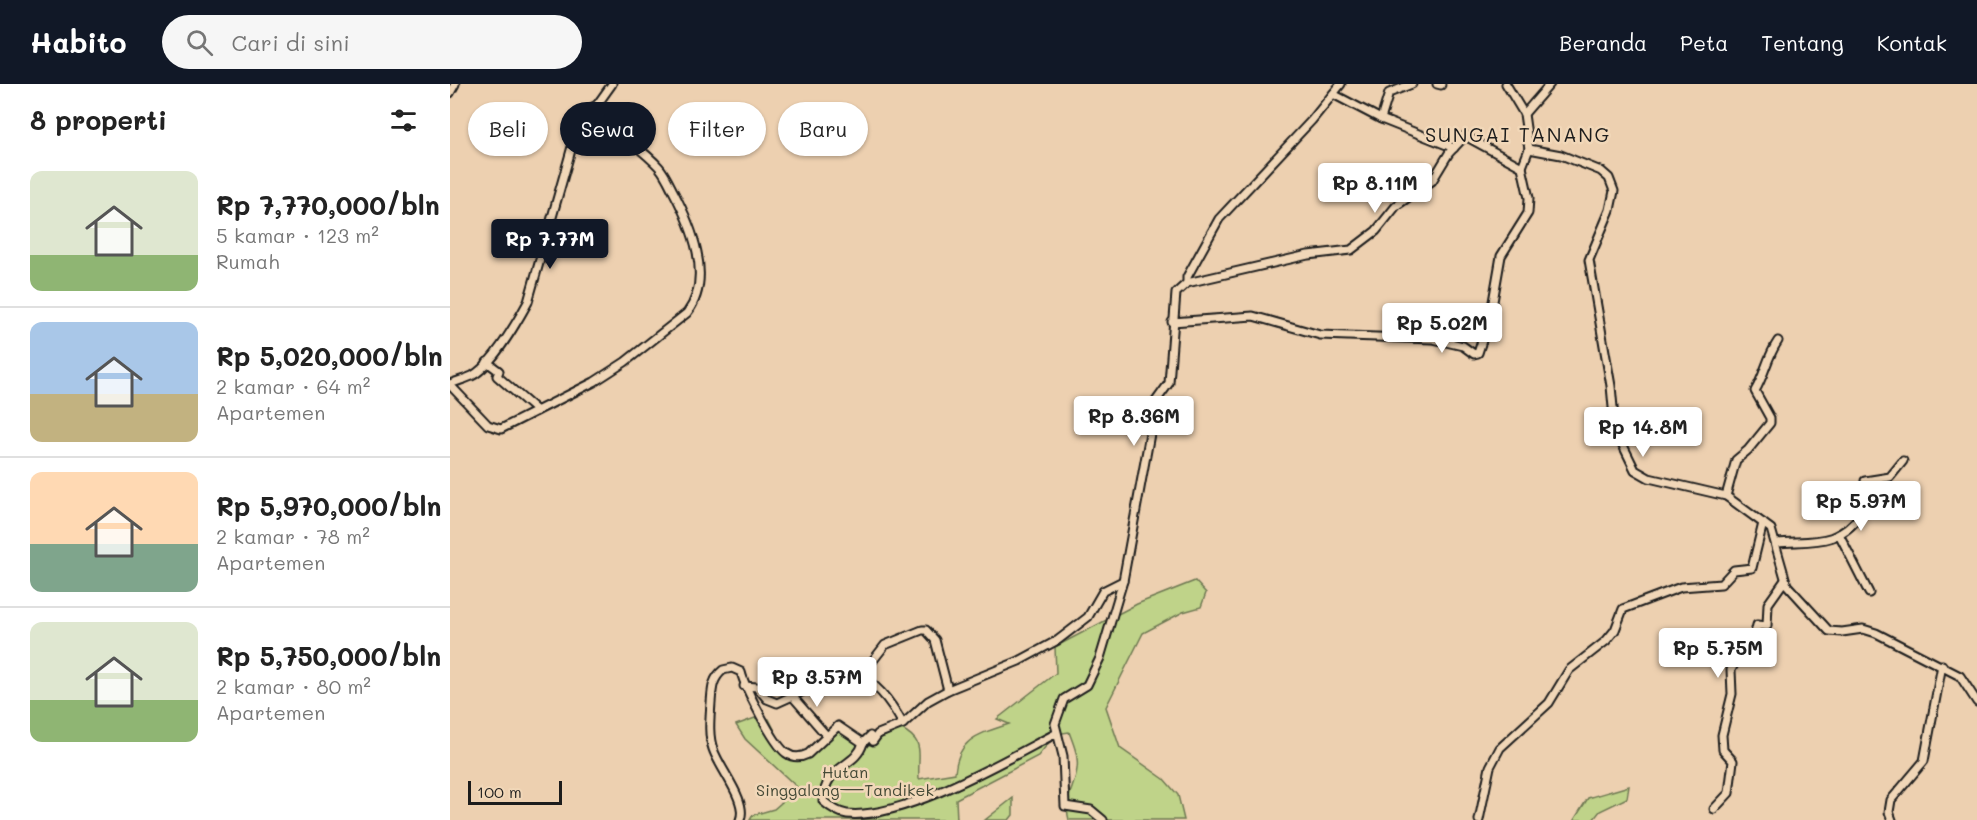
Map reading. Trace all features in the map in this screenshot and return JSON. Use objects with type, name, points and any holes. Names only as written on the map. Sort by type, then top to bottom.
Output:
[{"type":"street","points":[[450,93],[455,84]]},
{"type":"street","points":[[599,102],[612,84]]},
{"type":"street","points":[[1187,282],[1187,278],[1219,219],[1312,120],[1341,84]]},
{"type":"street","points":[[1382,118],[1389,93],[1412,84]]},
{"type":"street","points":[[1172,322],[1253,316],[1320,335],[1433,339],[1463,346],[1474,354],[1478,353],[1491,313],[1501,256],[1528,213],[1529,198],[1522,167],[1529,149],[1524,114],[1506,84]]},
{"type":"street","points":[[1524,114],[1550,84]]},
{"type":"street","points":[[1333,94],[1382,118],[1454,148]]},
{"type":"street","points":[[1103,820],[1091,810],[1065,807],[1063,756],[1055,734],[1057,715],[1064,699],[1087,686],[1101,658],[1123,581],[1156,401],[1169,383],[1176,293],[1187,282],[1308,255],[1351,249],[1376,231],[1396,206],[1432,181],[1454,148],[1469,136],[1522,167]]},
{"type":"street","points":[[1529,149],[1561,155],[1601,171],[1609,178],[1614,191],[1610,210],[1589,260],[1611,386],[1615,429],[1635,470],[1649,478],[1726,496],[1771,529],[1777,543],[1785,580],[1829,631],[1842,633],[1863,629],[1942,665],[1960,676],[1977,702]]},
{"type":"street","points":[[570,156],[528,302],[516,324],[487,362],[474,375],[450,384],[494,429],[501,429],[594,382],[625,362],[687,313],[694,303],[698,291],[699,266],[692,235],[682,209],[661,169],[646,156]]},
{"type":"street","points":[[1726,496],[1736,460],[1748,450],[1770,423],[1770,418],[1755,391],[1764,374],[1766,360],[1778,341]]},
{"type":"street","points":[[487,362],[499,371],[497,376],[537,411]]},
{"type":"street","points":[[1777,543],[1816,543],[1839,534],[1859,518],[1871,499],[1865,481],[1890,477],[1903,461]]},
{"type":"street","points":[[1479,820],[1490,767],[1500,748],[1549,703],[1569,670],[1606,641],[1615,630],[1623,609],[1681,588],[1721,584],[1734,570],[1752,568],[1763,523]]},
{"type":"street","points":[[1839,534],[1869,593]]},
{"type":"street","points":[[1714,809],[1730,793],[1732,761],[1723,750],[1722,735],[1732,694],[1731,670],[1740,653],[1753,653],[1758,646],[1755,633],[1757,625],[1767,626],[1768,604],[1785,580]]},
{"type":"street","points":[[1055,734],[959,785],[888,811],[845,814],[823,801],[824,789],[831,775],[854,756],[870,736],[873,741],[878,734],[903,724],[928,701],[948,690],[1019,661],[1058,640],[1088,617],[1103,591],[1123,581]]},
{"type":"street","points":[[861,676],[885,645],[926,630],[935,640],[948,690]]},
{"type":"street","points":[[1892,820],[1889,812],[1891,800],[1924,761],[1942,665]]},
{"type":"street","points":[[740,820],[743,812],[741,800],[734,793],[713,750],[710,728],[713,683],[723,670],[732,668],[741,672],[744,686],[788,754],[795,757],[808,754],[838,726],[863,743]]},
{"type":"street","points":[[744,686],[757,687],[771,702],[777,703],[850,670],[889,699],[903,724]]},
{"type":"street","points":[[793,697],[826,735]]},
{"type":"green space","name":"Hutan Singgalang—Tandikek","points":[[1195,581],[1206,593],[1201,607],[1183,612],[1143,633],[1106,707],[1120,748],[1164,779],[1178,795],[1184,820],[1069,820],[1067,806],[1076,776],[1077,759],[1069,732],[1056,734],[1038,756],[956,799],[957,820],[750,820],[753,815],[774,809],[798,788],[745,739],[736,725],[755,718],[769,719],[783,747],[790,754],[812,754],[835,732],[853,735],[867,746],[900,728],[917,743],[919,779],[955,773],[960,752],[965,745],[988,731],[1009,724],[997,719],[1056,673],[1055,647],[1137,604]]},
{"type":"green space","points":[[1629,786],[1627,798],[1600,811],[1593,820],[1574,820],[1588,798]]},
{"type":"green space","points":[[1013,798],[1013,815],[1009,820],[985,820]]},
{"type":"district","name":"SUNGAI TANANG","points":[[1518,134]]}]
